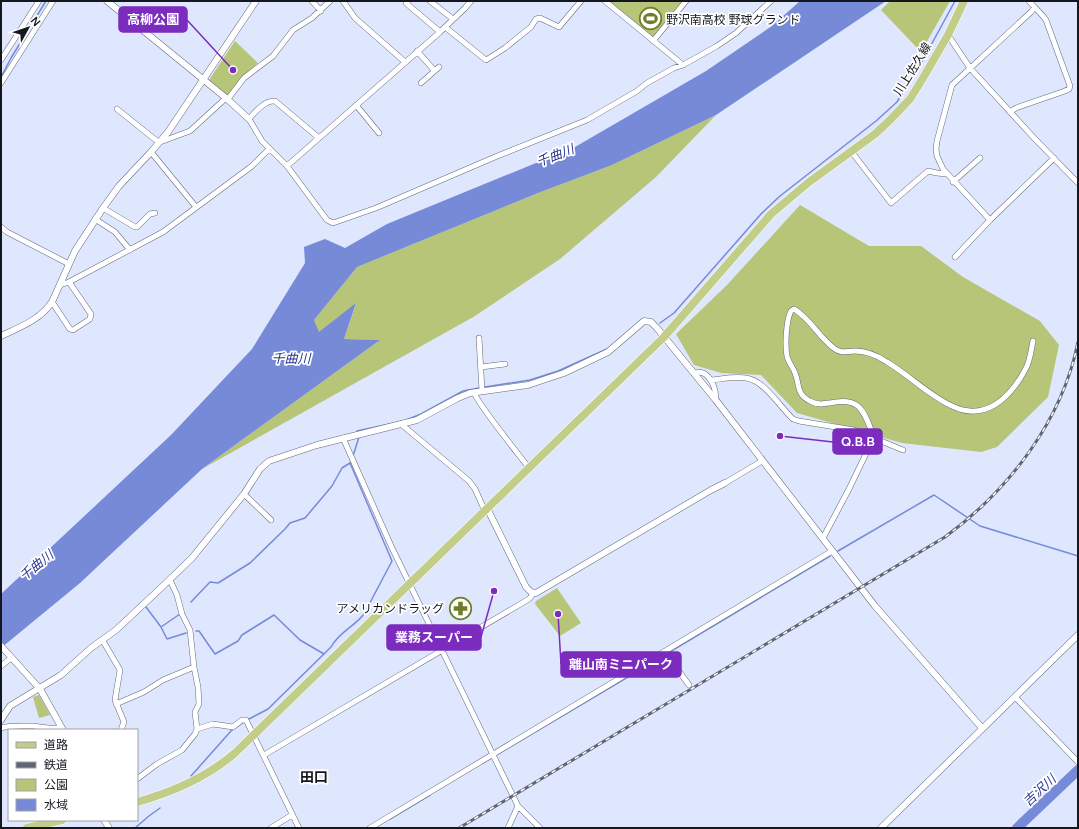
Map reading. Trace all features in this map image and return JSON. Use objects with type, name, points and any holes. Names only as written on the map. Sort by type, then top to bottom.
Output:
[{"type":"main road","name":"川上佐久線","points":[[138,802],[174,790],[201,778],[228,760],[664,337],[771,214],[809,182],[875,134],[890,120],[904,105],[923,78],[948,35],[964,1]]},
{"type":"main road","points":[[27,828],[59,823]]},
{"type":"street","points":[[1,60],[39,1]]},
{"type":"street","points":[[1,83],[53,1]]},
{"type":"street","points":[[106,1],[203,79],[249,119],[262,141],[287,166],[327,220],[333,223],[376,208],[495,157],[587,120],[637,91],[647,83],[674,68],[683,65],[736,34],[771,1]]},
{"type":"street","points":[[1,336],[39,317],[47,309],[52,302],[69,264],[103,208],[119,186],[160,142],[256,1]]},
{"type":"street","points":[[312,1],[321,11]]},
{"type":"street","points":[[117,109],[156,141],[160,142],[190,131],[227,99],[244,78],[273,56],[293,30],[321,11],[330,1]]},
{"type":"street","points":[[343,1],[355,18],[405,62]]},
{"type":"street","points":[[408,1],[406,3],[440,32]]},
{"type":"street","points":[[430,1],[453,19]]},
{"type":"street","points":[[287,166],[440,32],[471,1]]},
{"type":"street","points":[[445,27],[486,60],[505,48],[531,27],[534,21],[538,18],[560,27],[580,1]]},
{"type":"street","points":[[605,1],[683,65]]},
{"type":"street","points":[[653,41],[686,1]]},
{"type":"street","points":[[1010,112],[1016,108],[1065,91],[1069,89],[1070,86],[1046,20],[1040,11],[1034,8],[1029,1]]},
{"type":"street","points":[[990,220],[946,174],[937,156],[937,141],[952,85],[1034,8]]},
{"type":"street","points":[[948,35],[970,68],[1078,183]]},
{"type":"street","points":[[417,51],[436,68],[421,83]]},
{"type":"street","points":[[249,119],[259,108],[272,100],[319,138]]},
{"type":"street","points":[[356,105],[379,133]]},
{"type":"street","points":[[60,285],[70,282],[163,232],[256,163],[269,149]]},
{"type":"street","points":[[851,151],[890,203],[928,171],[946,174]]},
{"type":"street","points":[[151,152],[196,207]]},
{"type":"street","points":[[954,182],[980,158]]},
{"type":"street","points":[[955,258],[990,220],[1054,158]]},
{"type":"street","points":[[103,208],[135,227],[137,227],[150,214],[155,214]]},
{"type":"street","points":[[96,219],[115,232],[130,250]]},
{"type":"street","points":[[1,227],[7,232],[69,264]]},
{"type":"street","points":[[52,302],[70,329],[73,330],[90,319],[91,314],[70,282]]},
{"type":"street","points":[[823,538],[874,437],[867,418],[860,407],[845,400],[821,405],[814,404],[807,400],[799,390],[795,373],[787,358],[786,351],[786,340],[791,311],[794,309],[809,321],[823,338],[838,351],[842,353],[855,351],[866,353],[886,361],[940,399],[952,406],[967,411],[982,411],[996,405],[1005,397],[1025,370],[1033,341]]},
{"type":"street","points":[[1,720],[10,706],[61,675],[91,648],[103,641],[134,614],[170,580],[192,558],[244,494],[260,469],[269,461],[317,445],[417,420],[458,398],[474,392],[528,385],[564,372],[608,352],[644,321],[651,322],[664,337],[895,630],[982,728]]},
{"type":"street","points":[[479,338],[482,391]]},
{"type":"street","points":[[481,367],[505,364]]},
{"type":"street","points":[[694,374],[701,372],[711,380],[716,395],[714,399]]},
{"type":"street","points":[[711,380],[739,377],[753,380],[762,387],[793,419],[854,430],[903,450]]},
{"type":"street","points":[[474,392],[482,406],[529,468]]},
{"type":"street","points":[[401,424],[469,481],[475,488],[526,587],[533,594]]},
{"type":"street","points":[[343,438],[409,584],[518,806],[540,828]]},
{"type":"street","points":[[264,755],[529,599],[533,594],[539,592],[762,461]]},
{"type":"street","points":[[244,494],[271,520]]},
{"type":"street","points":[[370,828],[492,754],[666,653],[832,551]]},
{"type":"street","points":[[138,778],[156,764],[182,750],[195,734],[197,729],[195,712],[199,704],[198,687],[190,630],[182,614],[177,595],[170,580]]},
{"type":"street","points":[[880,828],[1078,635]]},
{"type":"street","points":[[103,641],[120,670],[116,704],[124,722],[121,729]]},
{"type":"street","points":[[1,646],[40,689],[62,728],[54,729],[32,726],[5,726],[1,728]]},
{"type":"street","points":[[666,653],[689,685]]},
{"type":"street","points":[[1,666],[10,656]]},
{"type":"street","points":[[116,704],[144,692],[163,680],[194,667]]},
{"type":"street","points":[[1015,697],[1078,762]]},
{"type":"street","points":[[197,729],[213,724],[233,727],[242,720],[246,720],[299,828]]},
{"type":"street","points":[[508,828],[518,806]]},
{"type":"street","points":[[271,828],[292,815]]},
{"type":"green space","name":"野沢南高校 野球グランド","points":[[609,1],[684,1],[654,38]]},
{"type":"green space","points":[[890,1],[950,1],[921,52],[881,10]]},
{"type":"green space","points":[[235,41],[258,63],[243,76],[228,95],[209,80]]},
{"type":"green space","points":[[716,115],[656,177],[560,259],[475,316],[202,469],[380,340],[344,339],[356,304],[319,333],[314,320],[357,267],[538,193],[612,165]]},
{"type":"green space","points":[[800,205],[869,246],[921,246],[963,277],[1040,321],[1059,345],[1048,397],[997,447],[981,452],[902,443],[797,413],[761,375],[721,373],[694,365],[676,334],[727,285]]},
{"type":"green space","points":[[557,588],[581,623],[560,636],[535,604],[536,601]]},
{"type":"green space","points":[[39,695],[50,715],[39,718],[33,697]]},
{"type":"water","name":"千曲川","points":[[800,1],[886,1],[716,115],[612,165],[538,193],[357,267],[314,320],[319,332],[356,303],[344,339],[380,340],[202,469],[80,583],[1,648],[1,594],[171,435],[252,349],[305,263],[304,247],[325,239],[345,248],[387,224],[575,147],[706,71],[772,26]]},
{"type":"waterway","points":[[1,77],[46,1]]},
{"type":"waterway","points":[[660,323],[674,313],[761,214],[780,196],[876,121],[897,102],[924,58],[955,1]]},
{"type":"waterway","points":[[485,387],[530,380],[558,371],[607,349]]},
{"type":"waterway","points":[[406,420],[421,414],[463,391],[479,388]]},
{"type":"waterway","points":[[357,432],[399,422]]},
{"type":"waterway","points":[[353,456],[359,437]]},
{"type":"waterway","points":[[247,720],[268,709],[331,647],[338,637],[360,619],[392,561],[350,463],[351,461]]},
{"type":"waterway","points":[[191,602],[210,582],[218,583],[250,563],[290,523],[305,518],[332,486],[342,468],[350,463]]},
{"type":"waterway","points":[[838,551],[934,495],[980,526],[1078,556]]},
{"type":"waterway","points":[[668,653],[830,556]]},
{"type":"waterway","points":[[146,607],[161,627],[180,614]]},
{"type":"waterway","points":[[196,631],[199,631],[215,654],[238,641],[242,635],[274,615],[300,640],[324,654]]},
{"type":"waterway","points":[[161,627],[167,639],[186,633]]},
{"type":"waterway","points":[[483,763],[665,655]]},
{"type":"waterway","points":[[191,776],[231,731],[244,722]]},
{"type":"waterway","name":"吉沢川","points":[[1017,828],[1078,770]]},
{"type":"waterway","points":[[390,819],[430,795]]},
{"type":"waterway","points":[[135,828],[160,808]]},
{"type":"railway","points":[[459,828],[945,537],[991,498],[1030,452],[1046,426],[1059,399],[1070,371],[1078,342]]},
{"type":"place","name":"野沢南高校 野球グランド","points":[[650,19]]},
{"type":"place","name":"高柳公園","points":[[233,70]]},
{"type":"place","name":"Q.B.B","points":[[780,436]]},
{"type":"place","name":"業務スーパー","points":[[494,591]]},
{"type":"place","name":"アメリカンドラッグ","points":[[460,608]]},
{"type":"place","name":"離山南ミニパーク","points":[[558,614]]},
{"type":"district","name":"田口","points":[[314,776]]}]
